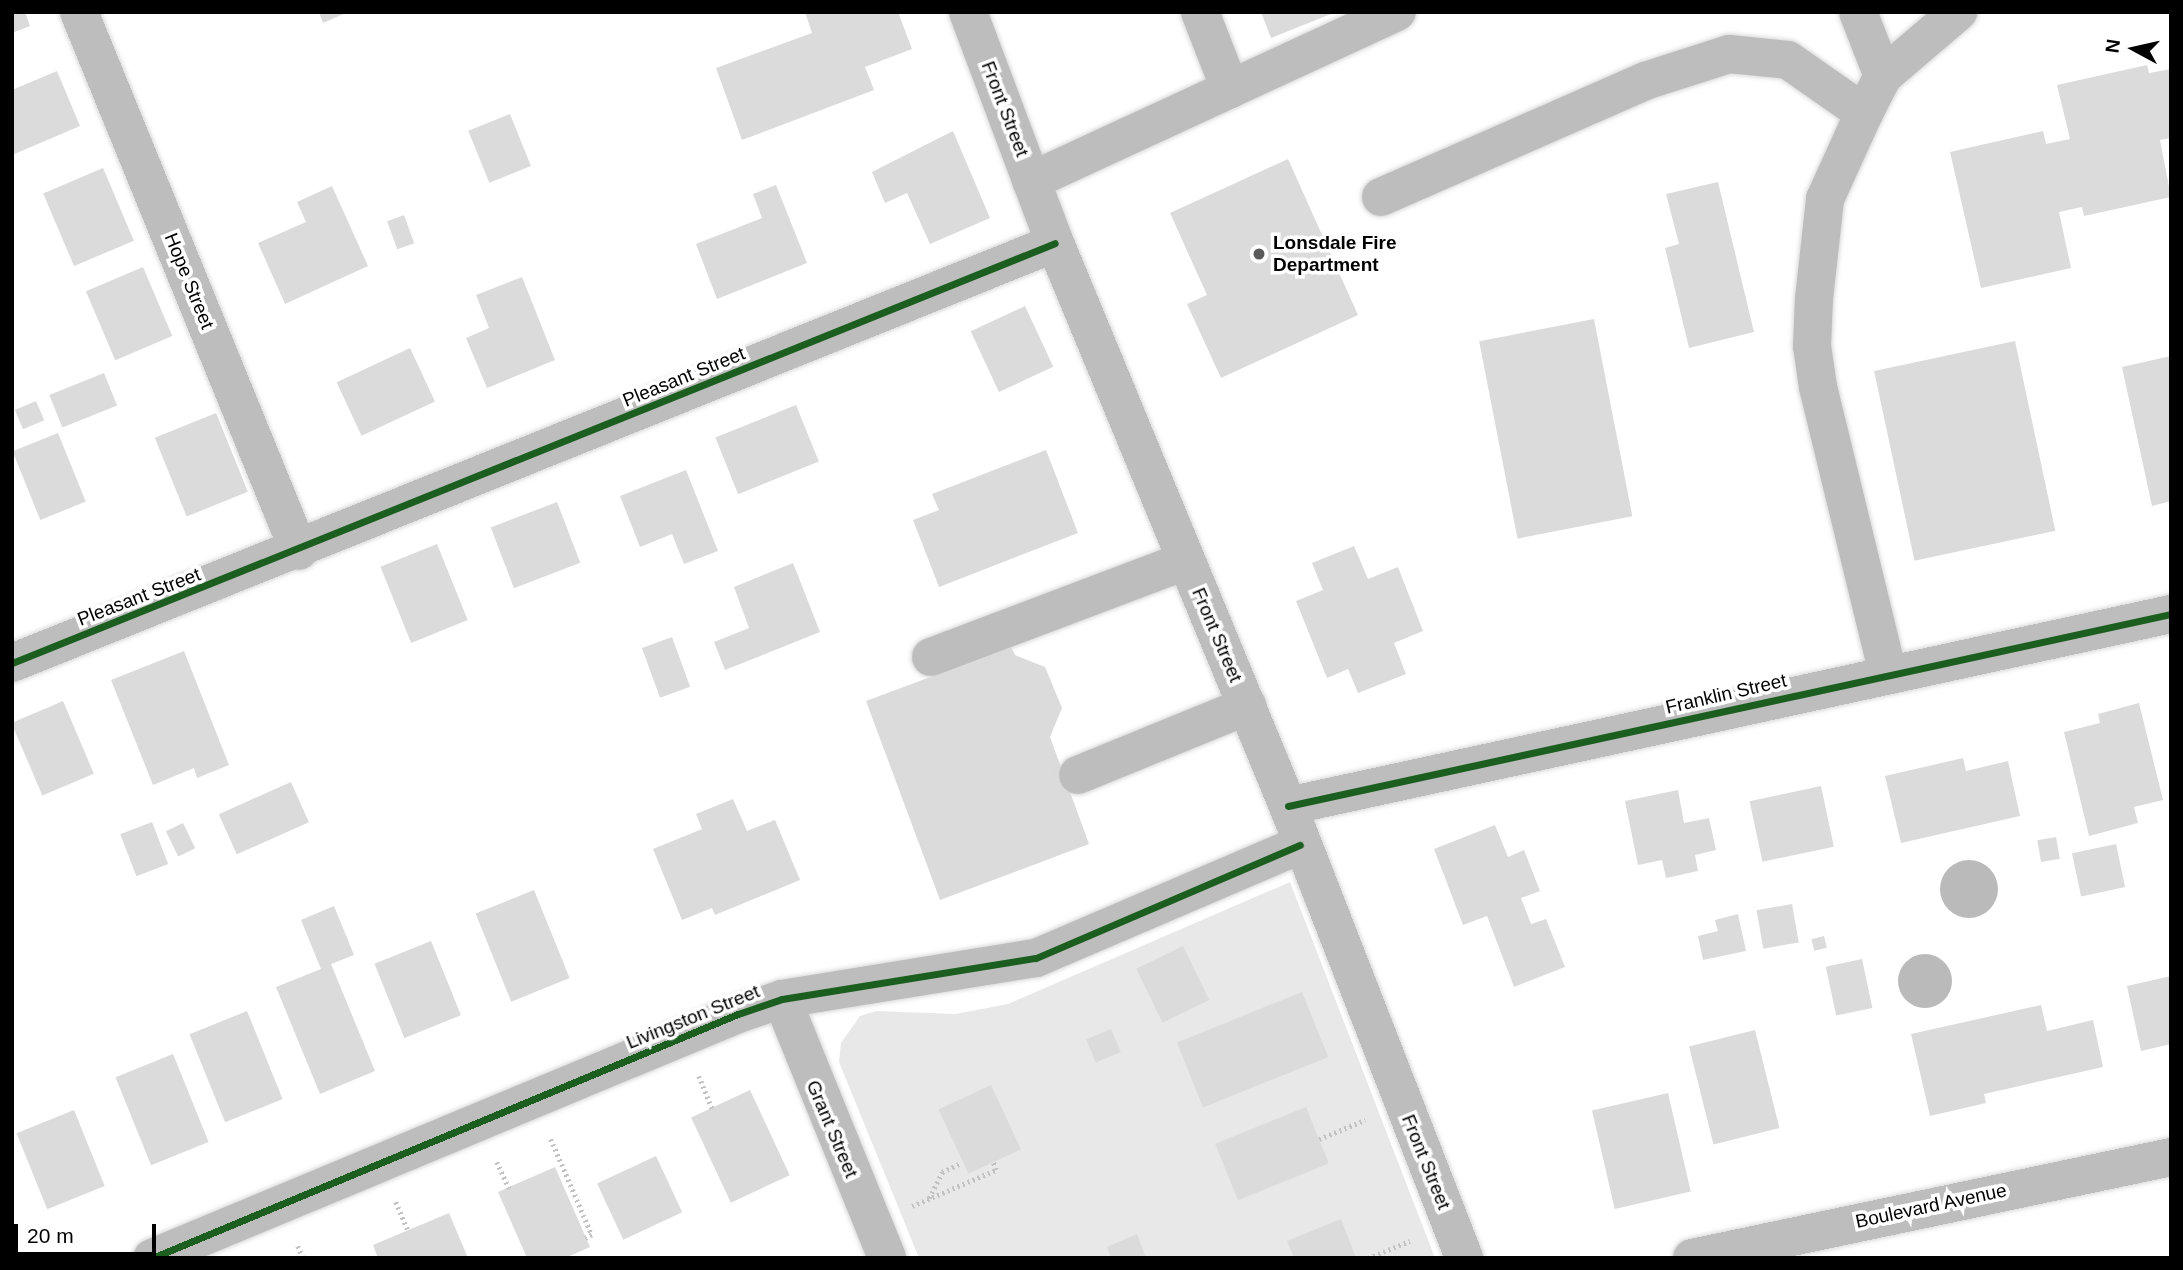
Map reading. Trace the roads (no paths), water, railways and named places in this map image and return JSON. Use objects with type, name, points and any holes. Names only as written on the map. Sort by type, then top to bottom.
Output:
[{"type":"street","name":"Hope Street","points":[[79,12],[299,551]]},
{"type":"street","name":"Front Street","points":[[968,12],[1055,243],[1288,806],[1300,845],[1464,1258]]},
{"type":"street","points":[[1200,12],[1230,89]]},
{"type":"street","points":[[1031,181],[1397,12]]},
{"type":"street","points":[[1858,12],[1883,76]]},
{"type":"street","points":[[1888,674],[1812,346],[1825,199],[1883,76],[1958,12]]},
{"type":"street","points":[[1381,197],[1645,81],[1729,54],[1788,60],[1864,113]]},
{"type":"street","name":"Pleasant Street","points":[[12,663],[299,551],[1055,243]]},
{"type":"street","points":[[931,657],[1185,561]]},
{"type":"street","name":"Franklin Street","points":[[1288,806],[2171,614]]},
{"type":"street","points":[[1078,775],[1247,706]]},
{"type":"street","name":"Livingston Street","points":[[152,1258],[782,999],[1036,958],[1300,845]]},
{"type":"street","name":"Grant Street","points":[[782,999],[887,1258]]},
{"type":"street","name":"Boulevard Avenue","points":[[1692,1258],[2171,1157]]},
{"type":"place","name":"Lonsdale Fire Department","points":[[1259,254]]}]
